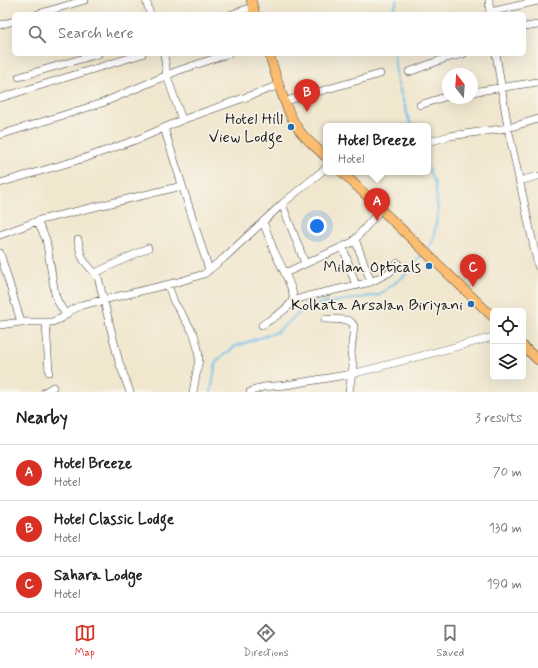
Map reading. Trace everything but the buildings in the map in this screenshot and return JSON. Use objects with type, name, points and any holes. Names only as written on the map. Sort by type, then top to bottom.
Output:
[{"type":"main road","points":[[270,56],[293,120],[299,130],[323,154]]},
{"type":"main road","points":[[345,175],[490,314]]},
{"type":"main road","points":[[526,349],[538,360]]},
{"type":"street","points":[[45,12],[85,0]]},
{"type":"street","points":[[146,0],[149,12]]},
{"type":"street","points":[[489,0],[490,12]]},
{"type":"street","points":[[494,12],[538,1]]},
{"type":"street","points":[[238,12],[253,7]]},
{"type":"street","points":[[0,25],[12,22]]},
{"type":"street","points":[[526,27],[538,25]]},
{"type":"street","points":[[19,77],[91,56]]},
{"type":"street","points":[[0,98],[136,56]]},
{"type":"street","points":[[164,56],[166,76],[182,120]]},
{"type":"street","points":[[0,135],[102,104],[166,76],[222,56]]},
{"type":"street","points":[[409,72],[454,56]]},
{"type":"street","points":[[496,56],[508,128],[538,263]]},
{"type":"street","points":[[286,101],[380,74]]},
{"type":"street","points":[[478,91],[538,82]]},
{"type":"street","points":[[0,183],[85,158],[141,138],[182,120],[280,85]]},
{"type":"street","points":[[420,105],[442,98]]},
{"type":"street","points":[[431,141],[450,136],[508,128],[538,120]]},
{"type":"street","points":[[164,128],[208,270]]},
{"type":"street","points":[[0,325],[22,322],[46,323],[57,320],[82,305],[168,285],[204,274],[224,258],[282,204],[323,170]]},
{"type":"street","points":[[519,181],[538,176]]},
{"type":"street","points":[[0,235],[37,220],[182,186]]},
{"type":"street","points":[[282,204],[305,263]]},
{"type":"street","points":[[285,273],[343,247],[355,239],[381,210]]},
{"type":"street","points":[[37,220],[46,239],[51,261],[55,294],[66,315]]},
{"type":"street","points":[[262,325],[282,312],[292,300],[293,296],[285,273],[274,251],[263,222]]},
{"type":"street","points":[[355,239],[370,282]]},
{"type":"street","points":[[78,240],[81,255],[98,277],[127,391]]},
{"type":"street","points":[[343,247],[356,286]]},
{"type":"street","points":[[95,272],[148,248]]},
{"type":"street","points":[[0,253],[22,322]]},
{"type":"street","points":[[292,300],[370,282],[390,272],[398,263]]},
{"type":"street","points":[[168,285],[174,302],[194,334],[198,349],[199,359],[193,392]]},
{"type":"street","points":[[325,319],[347,320],[354,326],[351,353],[353,366],[349,392]]},
{"type":"street","points":[[46,323],[49,372]]},
{"type":"street","points":[[250,392],[264,387],[352,374],[490,338]]},
{"type":"street","points":[[290,384],[291,392]]},
{"type":"street","points":[[45,392],[53,387]]},
{"type":"waterway","points":[[394,12],[397,0]]},
{"type":"waterway","points":[[394,56],[397,81],[410,123]]},
{"type":"waterway","points":[[427,249],[433,241],[438,212],[435,184],[431,175]]},
{"type":"waterway","points":[[211,392],[216,361],[236,346],[277,332],[307,306],[379,295],[404,276],[423,254]]},
{"type":"place","name":"Hotel Classic Lodge","points":[[307,112]]},
{"type":"place","name":"Hotel Hill View Lodge","points":[[291,127]]},
{"type":"place","name":"Hotel Breeze","points":[[377,221]]},
{"type":"place","name":"Milan Opticals","points":[[429,266]]},
{"type":"place","name":"Sahara Lodge","points":[[473,287]]},
{"type":"place","name":"Kolkata Arsalan Biriyani","points":[[471,304]]}]
